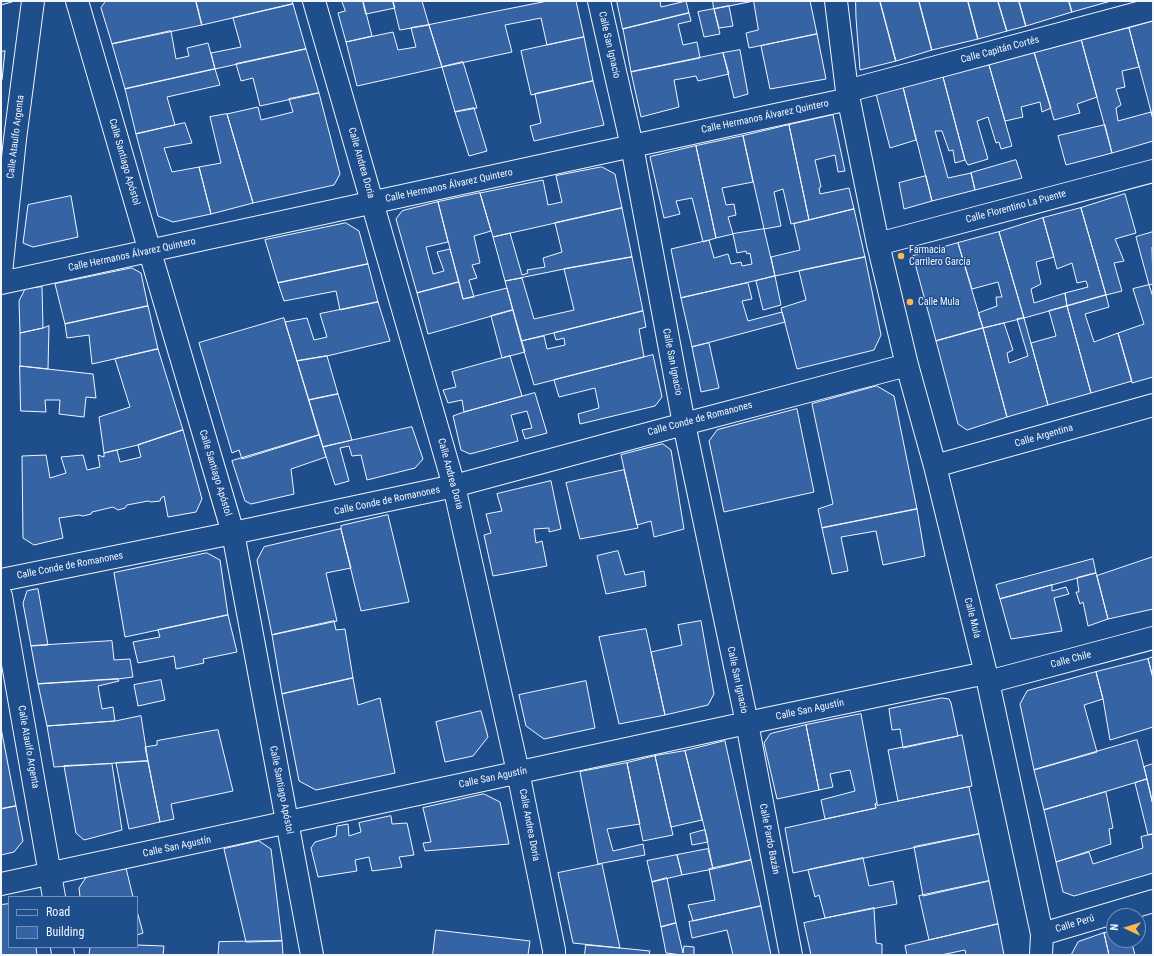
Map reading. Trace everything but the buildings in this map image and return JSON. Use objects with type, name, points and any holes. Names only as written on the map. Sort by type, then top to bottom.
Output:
[{"type":"street","name":"Calle Ataulfo Argenta","points":[[1,273],[8,140],[33,1]]},
{"type":"street","name":"Calle Santiago Apóstol","points":[[77,1],[233,533],[312,955]]},
{"type":"street","name":"Calle Andrea Doria","points":[[314,1],[454,486],[518,772],[554,955]]},
{"type":"street","name":"Calle San Ignacio","points":[[599,1],[632,146],[684,424],[747,723]]},
{"type":"street","name":"Calle Mula","points":[[836,1],[848,95],[878,244],[907,365],[935,466],[987,677],[1042,944]]},
{"type":"street","name":"Calle Capitán Cortés","points":[[848,95],[1153,9]]},
{"type":"street","name":"Calle Hermanos Álvarez Quintero","points":[[1,283],[150,252],[632,146],[848,95]]},
{"type":"street","name":"Calle Florentino La Puente","points":[[878,244],[1153,171]]},
{"type":"street","name":"Calle Conde de Romanones","points":[[1,580],[454,486],[907,365]]},
{"type":"street","name":"Calle Argentina","points":[[935,466],[1153,405]]},
{"type":"street","name":"Calle Ataulfo Argenta","points":[[1,596],[54,896]]},
{"type":"street","name":"Calle Chile","points":[[987,677],[1153,638]]},
{"type":"street","name":"Calle San Agustín","points":[[1,884],[747,723],[987,677]]},
{"type":"street","name":"Calle Pardo Bazán","points":[[747,723],[791,955]]},
{"type":"street","name":"Calle Perú","points":[[1042,944],[1153,901]]},
{"type":"place","name":"Farmacia Carrilero García","points":[[901,256]]},
{"type":"place","name":"Calle Mula","points":[[910,302]]}]
